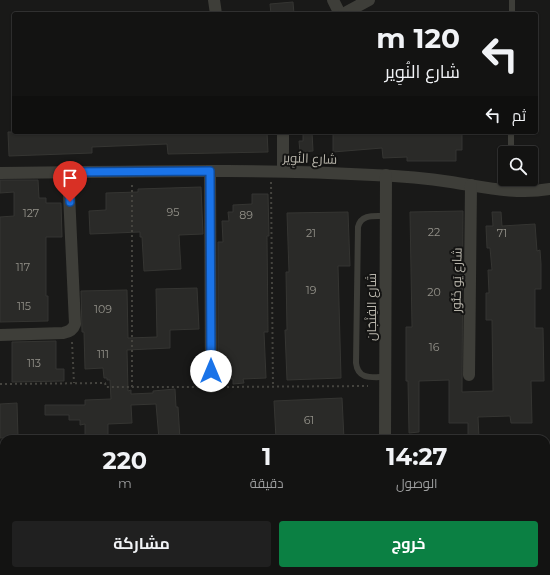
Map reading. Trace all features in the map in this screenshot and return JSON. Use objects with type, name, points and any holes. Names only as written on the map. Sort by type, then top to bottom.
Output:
[{"type":"street","points":[[214,0],[216,12]]},
{"type":"street","points":[[333,0],[341,12]]},
{"type":"street","points":[[346,12],[369,0]]},
{"type":"street","points":[[283,134],[283,171]]},
{"type":"street","points":[[210,171],[211,387]]},
{"type":"street","name":"شارع النُوِير","points":[[0,173],[283,171],[386,175],[442,180],[471,185],[498,185]]},
{"type":"street","points":[[0,335],[63,333],[71,330],[75,324],[68,172]]},
{"type":"street","name":"شارع الفِنْجَان","points":[[385,435],[386,175]]},
{"type":"street","name":"شارع يَو خَنُّور","points":[[469,375],[471,185]]},
{"type":"street","name":"شارع النُوِير","points":[[514,186],[531,191],[550,189]]},
{"type":"lane","points":[[512,0],[512,12]]},
{"type":"lane","points":[[511,134],[511,146]]},
{"type":"lane","points":[[385,382],[362,376],[356,363],[358,227],[362,219],[366,217],[386,216]]},
{"type":"path","points":[[271,171],[272,387]]},
{"type":"path","points":[[132,172],[132,387]]},
{"type":"path","points":[[71,330],[74,383]]},
{"type":"path","points":[[0,384],[105,383],[106,387],[272,387],[385,382]]},
{"type":"building","points":[[293,2],[294,12],[271,12],[270,4]]},
{"type":"building","points":[[8,132],[12,132],[12,134],[267,134],[268,152],[168,154],[167,144],[92,147],[92,153],[9,156]]},
{"type":"building","points":[[303,134],[312,134],[313,151],[300,152],[299,141],[303,141]]},
{"type":"building","points":[[333,134],[462,134],[462,150],[456,150],[456,161],[407,161],[407,157],[383,158],[382,148],[333,152]]},
{"type":"building","points":[[0,180],[38,180],[39,198],[46,198],[46,203],[61,203],[62,237],[46,237],[46,296],[48,296],[48,321],[0,322],[0,217],[14,216],[14,192],[0,193]]},
{"type":"building","points":[[201,187],[203,234],[179,235],[181,269],[144,271],[142,237],[140,237],[140,232],[90,234],[89,211],[106,210],[106,193],[138,192],[138,189]]},
{"type":"building","points":[[252,194],[268,194],[268,332],[264,332],[266,378],[243,379],[244,383],[233,384],[233,379],[218,379],[218,242],[223,242],[222,221],[229,221],[228,212],[233,212],[233,205],[252,204]]},
{"type":"building","points":[[463,211],[462,392],[493,391],[492,320],[486,320],[486,293],[489,293],[488,270],[492,270],[490,248],[487,248],[486,226],[493,226],[492,212],[501,212],[502,226],[535,224],[537,251],[540,250],[541,289],[535,289],[535,328],[543,328],[544,381],[531,381],[532,423],[511,423],[510,416],[478,417],[479,435],[468,435],[468,423],[449,423],[449,380],[419,381],[419,432],[409,433],[408,381],[406,381],[406,327],[412,327],[410,212]]},
{"type":"building","points":[[348,212],[350,266],[338,266],[341,378],[287,380],[285,330],[287,330],[286,272],[289,272],[287,213]]},
{"type":"building","points":[[197,288],[199,329],[170,330],[170,348],[127,350],[128,391],[131,390],[131,394],[153,393],[153,391],[175,389],[180,435],[159,435],[156,404],[131,405],[132,423],[108,424],[108,435],[85,435],[85,424],[80,425],[80,420],[69,420],[69,415],[45,415],[45,405],[85,405],[85,400],[111,399],[110,380],[104,378],[103,368],[85,369],[81,291],[127,290],[128,338],[157,337],[156,289]]},
{"type":"building","points":[[56,341],[56,369],[64,369],[64,381],[12,382],[12,342]]},
{"type":"building","points":[[342,398],[344,435],[276,435],[274,401]]},
{"type":"building","points":[[17,403],[18,435],[0,435],[0,404]]},
{"type":"route","points":[[70,202],[68,172],[210,171],[211,371]]}]
